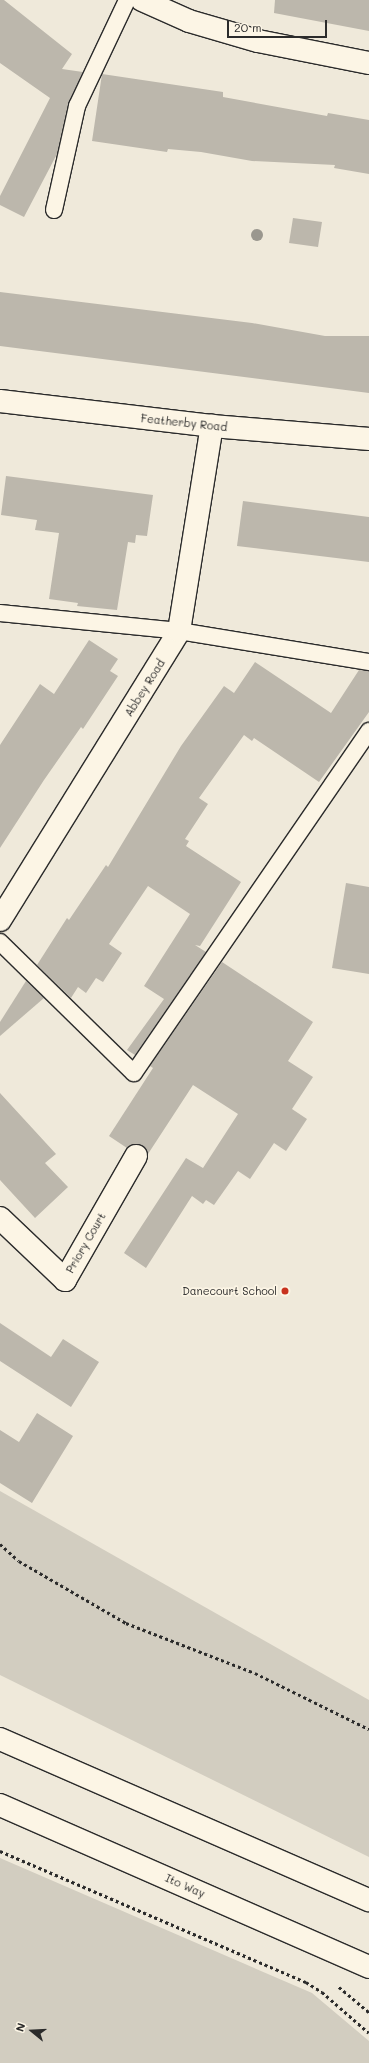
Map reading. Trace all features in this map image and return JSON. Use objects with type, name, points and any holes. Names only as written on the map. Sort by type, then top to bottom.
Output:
[{"type":"street","points":[[142,0],[190,21],[265,43],[369,63]]},
{"type":"street","name":"Featherby Road","points":[[0,401],[212,426],[369,438]]},
{"type":"street","name":"Abbey Road","points":[[0,920],[179,631],[212,426]]},
{"type":"street","name":"Priory Court","points":[[0,1218],[21,1241],[65,1280],[136,1156]]},
{"type":"street","points":[[0,1739],[369,1900]]},
{"type":"street","name":"Ito Way","points":[[0,1805],[369,1967]]},
{"type":"lane","points":[[54,210],[77,106],[127,0]]},
{"type":"lane","points":[[0,613],[179,631],[369,662]]},
{"type":"lane","points":[[0,942],[134,1073],[369,731]]},
{"type":"path","points":[[0,1544],[19,1561],[126,1623],[256,1673],[369,1728]]},
{"type":"path","points":[[0,1851],[306,1982],[322,1992],[369,2033]]},
{"type":"shaded area","points":[[0,1491],[369,1700],[369,1857],[0,1675]]},
{"type":"shaded area","points":[[0,1858],[312,1993],[369,2041],[369,2063],[0,2063]]},
{"type":"building","points":[[0,0],[4,0],[72,54],[62,69],[83,72],[68,104],[57,154],[24,217],[0,205],[0,196],[50,98],[0,63]]},
{"type":"building","points":[[275,0],[369,0],[369,31],[274,13]]},
{"type":"building","points":[[102,74],[223,92],[223,97],[327,116],[328,113],[369,120],[369,174],[334,168],[335,165],[252,161],[201,152],[168,149],[167,152],[92,141]]},
{"type":"building","points":[[293,218],[322,222],[318,247],[289,243]]},
{"type":"building","points":[[0,292],[252,323],[325,336],[369,336],[369,393],[0,346]]},
{"type":"building","points":[[6,476],[153,495],[147,536],[136,535],[135,543],[128,542],[117,610],[77,606],[78,603],[49,599],[59,533],[35,530],[37,520],[1,515]]},
{"type":"building","points":[[243,501],[369,517],[369,562],[237,546]]},
{"type":"building","points":[[89,640],[118,659],[110,671],[118,676],[83,729],[81,727],[44,780],[0,848],[0,745],[40,684],[54,694]]},
{"type":"building","points":[[255,662],[331,713],[359,670],[369,671],[369,712],[319,782],[254,738],[252,741],[244,735],[199,798],[208,804],[185,839],[189,841],[186,846],[241,882],[200,946],[195,945],[206,952],[135,1055],[127,1050],[164,999],[144,986],[190,914],[148,886],[109,944],[122,953],[103,982],[96,978],[86,993],[78,987],[71,998],[37,965],[67,918],[69,920],[106,865],[108,867],[181,746],[224,686],[234,693]]},
{"type":"building","points":[[346,883],[369,887],[369,974],[332,968]]},
{"type":"building","points":[[222,962],[313,1022],[288,1061],[313,1077],[292,1109],[307,1119],[286,1151],[274,1143],[250,1179],[238,1171],[214,1205],[206,1200],[203,1204],[192,1196],[146,1268],[124,1253],[186,1158],[203,1168],[238,1114],[193,1085],[148,1154],[142,1145],[136,1144],[127,1148],[109,1136],[153,1068],[150,1066]]},
{"type":"building","points":[[26,981],[44,998],[0,1036],[0,1022]]},
{"type":"building","points":[[0,1093],[56,1154],[45,1163],[68,1187],[35,1218],[0,1180]]},
{"type":"building","points":[[0,1323],[51,1357],[63,1339],[99,1362],[71,1407],[0,1361]]},
{"type":"building","points":[[37,1413],[73,1436],[32,1503],[0,1483],[0,1430],[19,1442]]},
{"type":"place","name":"Danecourt School","points":[[285,1291]]}]
